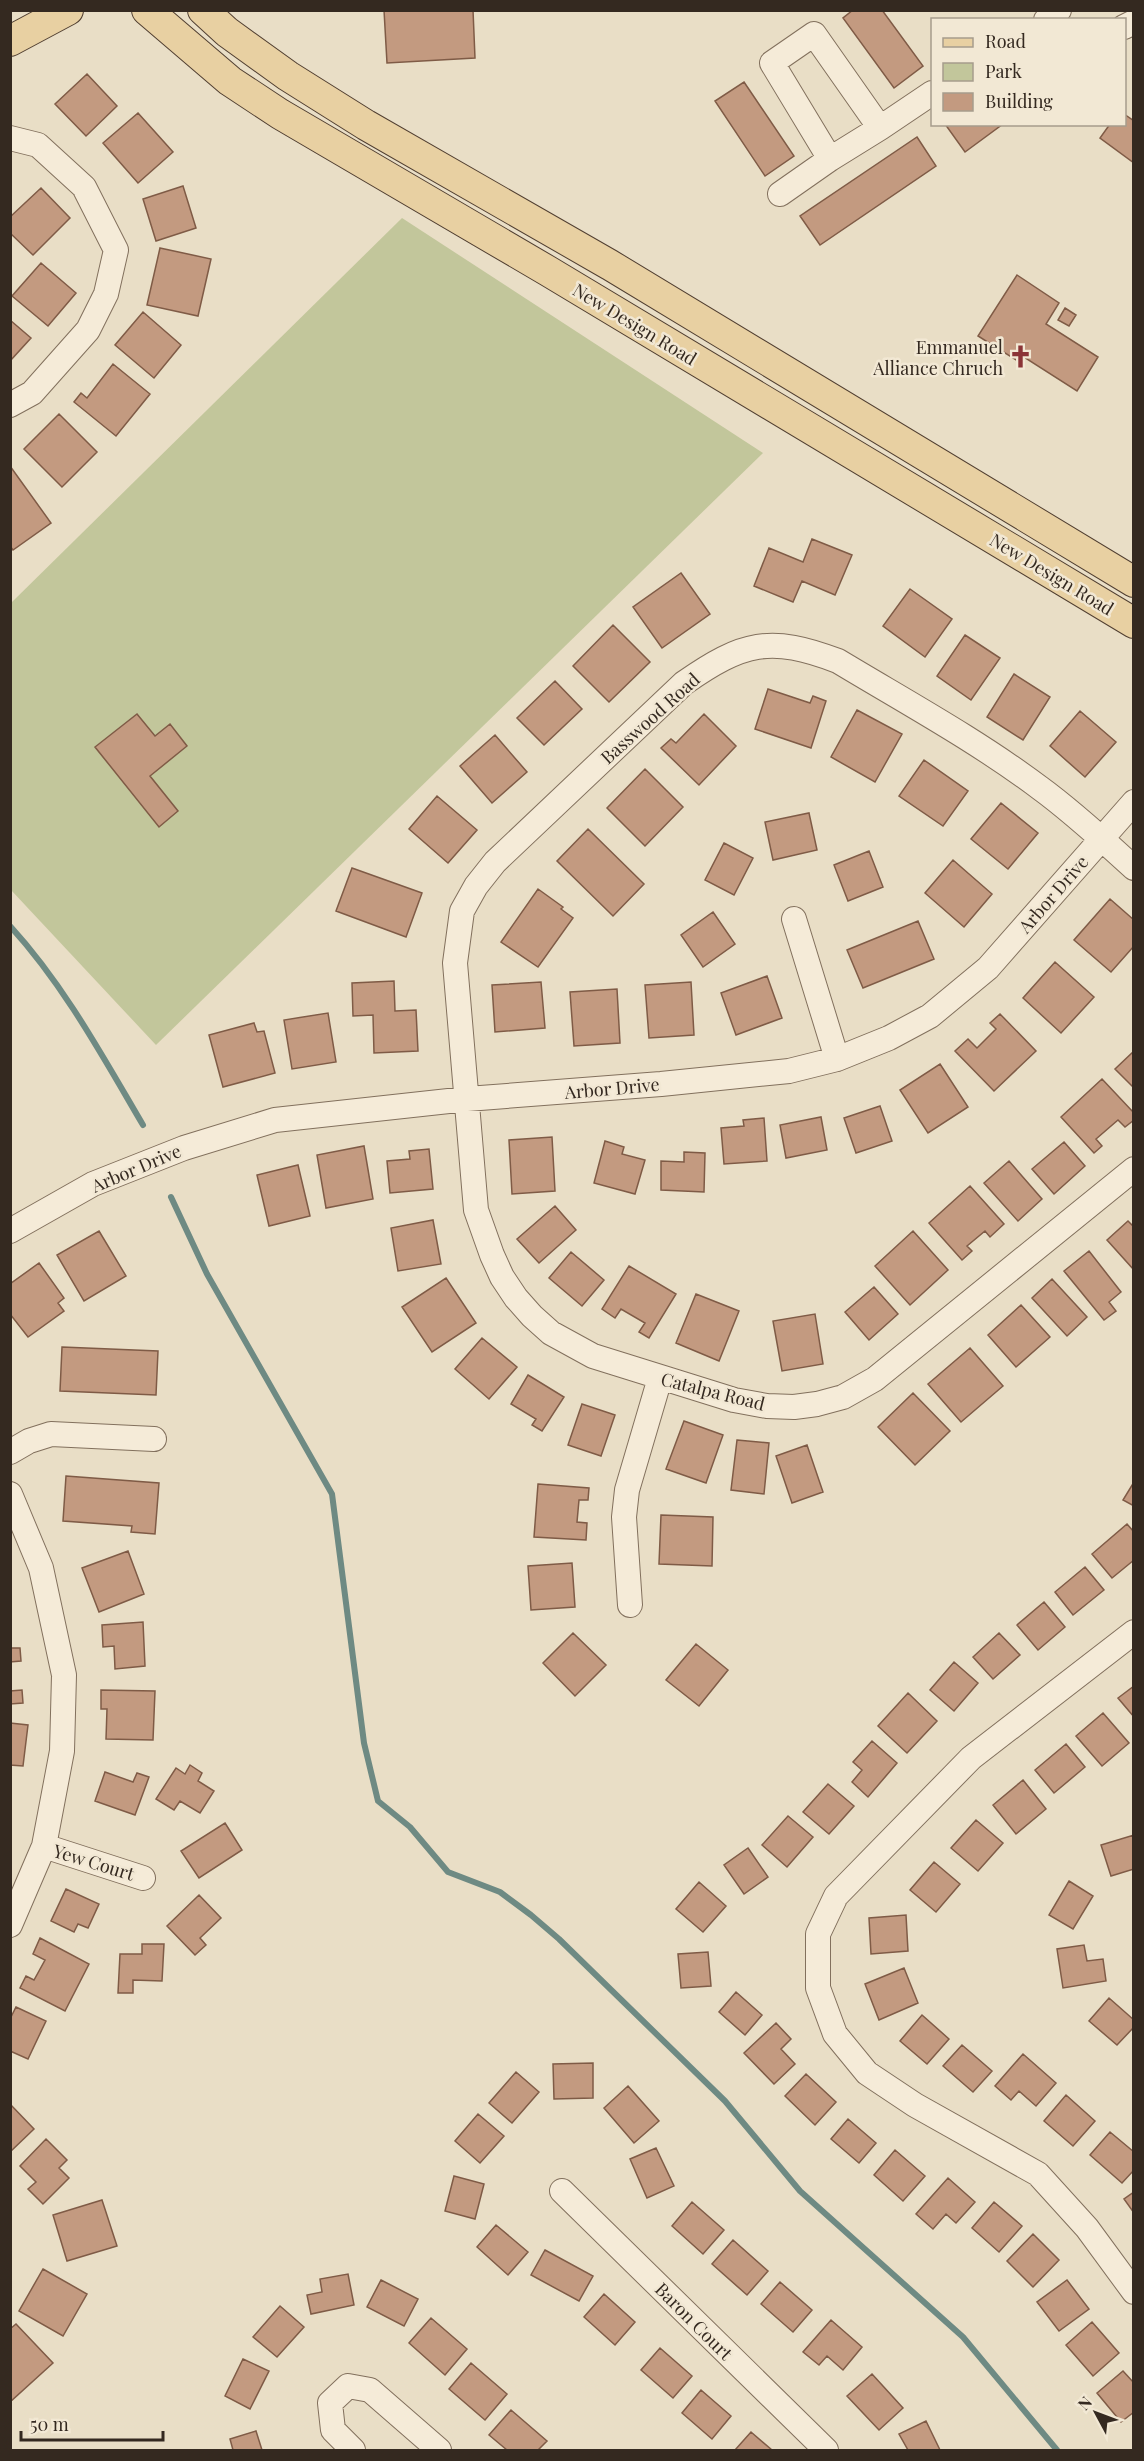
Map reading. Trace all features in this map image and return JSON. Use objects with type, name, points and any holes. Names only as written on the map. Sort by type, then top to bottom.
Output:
[{"type":"main road","points":[[10,41],[68,10]]},
{"type":"main road","name":"New Design Road","points":[[147,10],[230,81],[280,114],[1134,623]]},
{"type":"main road","name":"New Design Road","points":[[203,10],[225,21],[288,76],[366,124],[706,322],[1134,582]]},
{"type":"main road","points":[[683,353],[706,322]]},
{"type":"street","points":[[1049,18],[1062,10]]},
{"type":"street","points":[[830,159],[772,63],[814,34],[880,128]]},
{"type":"street","points":[[780,194],[931,94]]},
{"type":"street","points":[[10,138],[38,145],[84,187],[116,250],[106,294],[88,330],[32,393],[10,405]]},
{"type":"street","name":"Basswood Road","points":[[467,1099],[455,963],[462,911],[476,886],[495,862],[684,683],[711,664],[736,652],[764,644],[785,645],[813,651],[838,660],[1002,761],[1041,788],[1102,838]]},
{"type":"street","name":"Arbor Drive","points":[[10,1231],[93,1184],[184,1148],[275,1120],[467,1099],[661,1084],[789,1071],[837,1059],[889,1038],[930,1016],[988,968],[1134,802]]},
{"type":"street","points":[[1102,838],[1134,868]]},
{"type":"street","points":[[794,919],[837,1059]]},
{"type":"street","name":"Catalpa Road","points":[[467,1099],[476,1210],[502,1277],[516,1298],[538,1322],[593,1356],[734,1400],[767,1406],[794,1407],[843,1397],[875,1379],[1134,1170]]},
{"type":"street","points":[[630,1605],[624,1517],[626,1499],[660,1378]]},
{"type":"street","points":[[10,1452],[29,1441],[51,1434],[154,1439]]},
{"type":"street","points":[[10,1494],[41,1568],[64,1675],[62,1751],[44,1846],[10,1925]]},
{"type":"street","points":[[1134,1632],[970,1758],[836,1896],[818,1934],[818,1988],[835,2034],[867,2073],[915,2105],[1038,2174],[1087,2228],[1134,2292]]},
{"type":"street","name":"Yew Court","points":[[44,1846],[143,1878]]},
{"type":"street","name":"Baron Court","points":[[562,2191],[826,2451]]},
{"type":"street","points":[[353,2451],[333,2430],[330,2403],[348,2386],[370,2390],[439,2451]]},
{"type":"green space","points":[[402,218],[763,453],[156,1045],[11,890],[11,603]]},
{"type":"building","points":[[384,10],[473,10],[475,58],[387,63]]},
{"type":"building","points":[[853,10],[882,10],[923,66],[894,88],[843,18]]},
{"type":"building","points":[[87,74],[117,106],[86,136],[55,104]]},
{"type":"building","points":[[744,82],[794,156],[765,176],[715,101]]},
{"type":"building","points":[[138,113],[173,152],[138,183],[103,143]]},
{"type":"building","points":[[1126,115],[1134,121],[1134,163],[1100,138],[1109,126],[1126,126]]},
{"type":"building","points":[[946,126],[1000,126],[965,152]]},
{"type":"building","points":[[917,137],[936,166],[820,245],[800,216]]},
{"type":"building","points":[[183,186],[196,228],[156,241],[143,199]]},
{"type":"building","points":[[41,188],[70,218],[33,255],[10,233],[10,217]]},
{"type":"building","points":[[160,248],[211,259],[198,316],[147,305]]},
{"type":"building","points":[[41,263],[76,293],[48,326],[12,296]]},
{"type":"building","points":[[1017,275],[1059,303],[1046,324],[1098,357],[1077,391],[1024,357],[1021,363],[978,336]]},
{"type":"building","points":[[1065,308],[1076,315],[1069,326],[1058,320]]},
{"type":"building","points":[[143,312],[181,345],[154,378],[115,345]]},
{"type":"building","points":[[10,320],[31,338],[10,361]]},
{"type":"building","points":[[113,364],[150,394],[116,436],[74,402],[81,393],[87,398]]},
{"type":"building","points":[[59,414],[97,452],[62,487],[24,449]]},
{"type":"building","points":[[10,466],[51,523],[13,550],[10,546]]},
{"type":"building","points":[[812,539],[852,555],[835,595],[802,581],[793,602],[754,586],[769,548],[803,562]]},
{"type":"building","points":[[681,573],[710,614],[662,648],[633,607]]},
{"type":"building","points":[[910,589],[952,619],[925,657],[883,626]]},
{"type":"building","points":[[613,625],[650,662],[609,702],[573,666]]},
{"type":"building","points":[[965,635],[1000,658],[971,700],[937,676]]},
{"type":"building","points":[[1014,674],[1050,697],[1023,740],[987,717]]},
{"type":"building","points":[[555,681],[582,709],[544,745],[517,718]]},
{"type":"building","points":[[768,689],[810,703],[813,696],[826,701],[811,748],[755,729]]},
{"type":"building","points":[[857,710],[902,734],[875,782],[831,757]]},
{"type":"building","points":[[1080,711],[1116,742],[1085,777],[1050,746]]},
{"type":"building","points":[[137,714],[155,736],[170,724],[187,746],[150,776],[178,811],[159,827],[95,747]]},
{"type":"building","points":[[704,714],[736,746],[699,785],[661,748],[671,739],[676,743]]},
{"type":"building","points":[[495,735],[527,772],[492,803],[460,766]]},
{"type":"building","points":[[924,760],[968,791],[943,826],[899,796]]},
{"type":"building","points":[[645,769],[683,807],[645,846],[607,808]]},
{"type":"building","points":[[437,796],[477,830],[448,863],[409,829]]},
{"type":"building","points":[[1001,803],[1038,833],[1008,869],[971,839]]},
{"type":"building","points":[[809,813],[817,850],[773,860],[765,822]]},
{"type":"building","points":[[588,829],[644,884],[613,916],[557,861]]},
{"type":"building","points":[[724,843],[753,858],[734,895],[705,880]]},
{"type":"building","points":[[869,851],[883,887],[848,901],[834,865]]},
{"type":"building","points":[[953,860],[992,894],[964,927],[925,893]]},
{"type":"building","points":[[352,868],[422,893],[406,937],[336,911]]},
{"type":"building","points":[[538,889],[563,907],[561,909],[573,918],[538,967],[501,942]]},
{"type":"building","points":[[1110,899],[1134,920],[1134,946],[1111,972],[1074,940]]},
{"type":"building","points":[[713,912],[735,944],[703,967],[681,935]]},
{"type":"building","points":[[918,921],[934,959],[863,988],[847,950]]},
{"type":"building","points":[[1055,962],[1094,997],[1061,1033],[1023,998]]},
{"type":"building","points":[[767,976],[782,1018],[736,1035],[721,993]]},
{"type":"building","points":[[394,981],[395,1011],[416,1010],[418,1051],[374,1053],[373,1015],[353,1016],[352,983]]},
{"type":"building","points":[[541,982],[545,1028],[495,1032],[492,985]]},
{"type":"building","points":[[691,982],[694,1035],[649,1038],[645,985]]},
{"type":"building","points":[[617,989],[620,1043],[574,1046],[570,992]]},
{"type":"building","points":[[328,1013],[336,1062],[292,1069],[284,1020]]},
{"type":"building","points":[[1000,1014],[1036,1051],[994,1091],[955,1051],[968,1039],[977,1048],[996,1029],[990,1023]]},
{"type":"building","points":[[254,1023],[257,1032],[264,1031],[275,1073],[223,1087],[209,1035]]},
{"type":"building","points":[[1134,1051],[1134,1088],[1115,1069]]},
{"type":"building","points":[[940,1064],[968,1107],[928,1133],[900,1090]]},
{"type":"building","points":[[1102,1079],[1134,1113],[1134,1120],[1125,1127],[1118,1120],[1096,1139],[1102,1146],[1094,1153],[1061,1117]]},
{"type":"building","points":[[880,1106],[892,1141],[856,1153],[844,1118]]},
{"type":"building","points":[[821,1117],[827,1150],[786,1158],[780,1125]]},
{"type":"building","points":[[764,1118],[767,1161],[724,1164],[721,1128],[744,1126],[743,1120]]},
{"type":"building","points":[[552,1137],[555,1191],[512,1194],[509,1140]]},
{"type":"building","points":[[605,1141],[624,1147],[622,1154],[645,1160],[635,1194],[594,1183]]},
{"type":"building","points":[[1064,1142],[1085,1166],[1054,1194],[1032,1169]]},
{"type":"building","points":[[364,1146],[373,1199],[326,1208],[317,1155]]},
{"type":"building","points":[[429,1149],[433,1189],[390,1193],[387,1161],[410,1159],[409,1151]]},
{"type":"building","points":[[684,1152],[705,1153],[704,1192],[661,1190],[661,1161],[684,1162]]},
{"type":"building","points":[[1009,1161],[1042,1199],[1018,1221],[984,1183]]},
{"type":"building","points":[[298,1165],[310,1216],[269,1226],[257,1175]]},
{"type":"building","points":[[970,1186],[1004,1224],[990,1237],[985,1231],[967,1246],[972,1251],[962,1260],[929,1223]]},
{"type":"building","points":[[555,1206],[576,1230],[539,1263],[517,1239]]},
{"type":"building","points":[[433,1220],[441,1264],[398,1271],[391,1228]]},
{"type":"building","points":[[1128,1221],[1134,1227],[1134,1270],[1107,1240]]},
{"type":"building","points":[[99,1231],[126,1276],[84,1301],[57,1255]]},
{"type":"building","points":[[913,1231],[948,1270],[910,1305],[875,1266]]},
{"type":"building","points":[[1089,1251],[1121,1292],[1109,1302],[1116,1311],[1104,1320],[1064,1271]]},
{"type":"building","points":[[571,1252],[604,1280],[582,1306],[549,1278]]},
{"type":"building","points":[[39,1263],[64,1298],[58,1303],[64,1311],[28,1337],[10,1314],[10,1284]]},
{"type":"building","points":[[629,1266],[676,1294],[649,1338],[639,1332],[645,1323],[621,1309],[615,1318],[602,1309]]},
{"type":"building","points":[[446,1278],[476,1323],[432,1352],[402,1307]]},
{"type":"building","points":[[1052,1279],[1087,1317],[1067,1336],[1032,1298]]},
{"type":"building","points":[[874,1287],[898,1314],[869,1340],[845,1312]]},
{"type":"building","points":[[696,1294],[739,1311],[719,1361],[676,1343]]},
{"type":"building","points":[[1021,1305],[1050,1337],[1016,1367],[988,1335]]},
{"type":"building","points":[[815,1314],[823,1364],[782,1371],[773,1321]]},
{"type":"building","points":[[482,1338],[517,1367],[489,1399],[455,1369]]},
{"type":"building","points":[[62,1347],[158,1351],[156,1395],[60,1391]]},
{"type":"building","points":[[970,1348],[1003,1386],[961,1422],[928,1384]]},
{"type":"building","points":[[528,1375],[564,1397],[542,1431],[532,1425],[536,1419],[511,1404]]},
{"type":"building","points":[[913,1393],[950,1431],[915,1465],[878,1427]]},
{"type":"building","points":[[582,1404],[615,1415],[601,1456],[568,1445]]},
{"type":"building","points":[[684,1421],[723,1435],[706,1483],[666,1469]]},
{"type":"building","points":[[737,1440],[769,1443],[764,1494],[731,1490]]},
{"type":"building","points":[[807,1445],[823,1492],[792,1503],[776,1456]]},
{"type":"building","points":[[66,1476],[159,1483],[155,1534],[131,1532],[132,1526],[63,1521]]},
{"type":"building","points":[[1134,1482],[1134,1506],[1123,1500]]},
{"type":"building","points":[[538,1484],[589,1488],[588,1500],[579,1500],[577,1522],[587,1523],[586,1540],[534,1537]]},
{"type":"building","points":[[661,1515],[713,1517],[712,1566],[659,1564]]},
{"type":"building","points":[[1127,1524],[1134,1532],[1134,1560],[1112,1578],[1092,1554]]},
{"type":"building","points":[[128,1551],[144,1594],[99,1612],[82,1568]]},
{"type":"building","points":[[572,1563],[575,1607],[531,1610],[528,1566]]},
{"type":"building","points":[[1085,1567],[1104,1590],[1073,1615],[1055,1592]]},
{"type":"building","points":[[1044,1602],[1065,1627],[1038,1650],[1017,1625]]},
{"type":"building","points":[[143,1622],[145,1666],[115,1669],[114,1646],[103,1647],[102,1625]]},
{"type":"building","points":[[573,1633],[606,1665],[575,1696],[543,1663]]},
{"type":"building","points":[[999,1633],[1020,1655],[993,1679],[973,1657]]},
{"type":"building","points":[[696,1644],[728,1670],[699,1706],[666,1680]]},
{"type":"building","points":[[10,1648],[20,1648],[21,1661],[10,1662]]},
{"type":"building","points":[[954,1662],[978,1683],[954,1711],[930,1690]]},
{"type":"building","points":[[1134,1686],[1134,1717],[1118,1698]]},
{"type":"building","points":[[22,1690],[23,1703],[10,1704],[10,1691]]},
{"type":"building","points":[[101,1690],[155,1691],[153,1740],[106,1739],[107,1709],[101,1709]]},
{"type":"building","points":[[908,1693],[937,1721],[907,1753],[878,1726]]},
{"type":"building","points":[[1103,1713],[1129,1743],[1102,1766],[1076,1736]]},
{"type":"building","points":[[10,1723],[28,1725],[23,1766],[10,1765]]},
{"type":"building","points":[[872,1741],[897,1763],[868,1797],[852,1782],[862,1770],[853,1762]]},
{"type":"building","points":[[1066,1744],[1085,1767],[1054,1793],[1035,1770]]},
{"type":"building","points":[[190,1765],[202,1773],[198,1781],[214,1791],[200,1813],[180,1801],[174,1810],[156,1799],[176,1768],[185,1774]]},
{"type":"building","points":[[105,1772],[133,1782],[137,1773],[149,1777],[135,1815],[95,1801]]},
{"type":"building","points":[[1023,1780],[1046,1809],[1016,1834],[993,1805]]},
{"type":"building","points":[[828,1784],[854,1806],[829,1834],[803,1812]]},
{"type":"building","points":[[788,1816],[813,1837],[787,1867],[762,1845]]},
{"type":"building","points":[[976,1820],[1003,1843],[978,1871],[951,1848]]},
{"type":"building","points":[[225,1823],[242,1850],[199,1878],[181,1851]]},
{"type":"building","points":[[1134,1835],[1134,1869],[1111,1876],[1101,1845]]},
{"type":"building","points":[[748,1848],[768,1877],[744,1894],[724,1865]]},
{"type":"building","points":[[934,1862],[960,1884],[936,1912],[910,1890]]},
{"type":"building","points":[[1069,1881],[1093,1896],[1073,1929],[1049,1915]]},
{"type":"building","points":[[699,1882],[726,1906],[703,1932],[676,1909]]},
{"type":"building","points":[[66,1889],[99,1904],[88,1928],[78,1924],[74,1932],[51,1921]]},
{"type":"building","points":[[199,1895],[221,1918],[200,1938],[206,1945],[195,1955],[167,1926]]},
{"type":"building","points":[[906,1915],[908,1951],[871,1954],[869,1918]]},
{"type":"building","points":[[40,1938],[89,1964],[65,2011],[20,1988],[26,1976],[34,1980],[45,1960],[33,1954]]},
{"type":"building","points":[[142,1944],[164,1944],[162,1981],[133,1980],[133,1993],[118,1993],[120,1954],[142,1954]]},
{"type":"building","points":[[1084,1945],[1087,1961],[1103,1959],[1106,1981],[1063,1988],[1057,1949]]},
{"type":"building","points":[[708,1952],[711,1986],[681,1988],[678,1954]]},
{"type":"building","points":[[904,1968],[918,2003],[879,2020],[865,1984]]},
{"type":"building","points":[[736,1992],[762,2015],[745,2035],[719,2012]]},
{"type":"building","points":[[1109,1998],[1134,2020],[1134,2027],[1117,2045],[1089,2021]]},
{"type":"building","points":[[16,2007],[46,2021],[28,2059],[10,2051],[10,2019]]},
{"type":"building","points":[[922,2015],[949,2039],[927,2064],[900,2041]]},
{"type":"building","points":[[776,2023],[791,2039],[781,2049],[795,2064],[774,2084],[744,2053]]},
{"type":"building","points":[[962,2045],[992,2071],[973,2092],[943,2066]]},
{"type":"building","points":[[1023,2054],[1056,2083],[1036,2106],[1019,2091],[1011,2100],[995,2086]]},
{"type":"building","points":[[593,2063],[593,2098],[554,2099],[553,2064]]},
{"type":"building","points":[[516,2072],[539,2092],[512,2123],[489,2103]]},
{"type":"building","points":[[806,2074],[836,2102],[815,2125],[785,2096]]},
{"type":"building","points":[[628,2086],[659,2121],[634,2143],[604,2108]]},
{"type":"building","points":[[1066,2095],[1095,2121],[1073,2146],[1044,2121]]},
{"type":"building","points":[[10,2104],[34,2129],[10,2152]]},
{"type":"building","points":[[478,2114],[504,2136],[480,2163],[455,2141]]},
{"type":"building","points":[[848,2119],[876,2143],[859,2163],[831,2139]]},
{"type":"building","points":[[1110,2132],[1134,2152],[1134,2170],[1122,2183],[1090,2155]]},
{"type":"building","points":[[46,2139],[67,2160],[59,2168],[69,2178],[43,2204],[28,2189],[36,2182],[20,2166]]},
{"type":"building","points":[[656,2148],[674,2186],[647,2198],[630,2159]]},
{"type":"building","points":[[895,2150],[925,2176],[903,2201],[874,2175]]},
{"type":"building","points":[[454,2176],[484,2184],[475,2219],[445,2211]]},
{"type":"building","points":[[948,2178],[975,2202],[956,2223],[946,2214],[933,2229],[916,2214]]},
{"type":"building","points":[[1134,2192],[1134,2213],[1124,2199]]},
{"type":"building","points":[[102,2200],[117,2246],[67,2261],[53,2215]]},
{"type":"building","points":[[692,2202],[724,2230],[703,2254],[672,2226]]},
{"type":"building","points":[[994,2202],[1022,2226],[999,2252],[972,2228]]},
{"type":"building","points":[[496,2225],[528,2252],[508,2275],[477,2247]]},
{"type":"building","points":[[1033,2234],[1059,2260],[1033,2287],[1007,2261]]},
{"type":"building","points":[[733,2240],[768,2271],[747,2295],[712,2264]]},
{"type":"building","points":[[545,2250],[593,2276],[579,2301],[531,2275]]},
{"type":"building","points":[[43,2269],[87,2294],[63,2336],[19,2311]]},
{"type":"building","points":[[348,2274],[354,2305],[311,2314],[307,2295],[322,2292],[320,2279]]},
{"type":"building","points":[[381,2280],[418,2299],[404,2326],[367,2307]]},
{"type":"building","points":[[1067,2280],[1089,2309],[1059,2331],[1037,2302]]},
{"type":"building","points":[[780,2282],[812,2310],[793,2332],[761,2304]]},
{"type":"building","points":[[604,2294],[635,2322],[615,2345],[584,2317]]},
{"type":"building","points":[[280,2306],[304,2327],[277,2357],[253,2337]]},
{"type":"building","points":[[431,2318],[467,2349],[445,2375],[409,2343]]},
{"type":"building","points":[[831,2320],[862,2347],[843,2370],[827,2356],[819,2365],[803,2352]]},
{"type":"building","points":[[1092,2322],[1119,2353],[1093,2376],[1066,2345]]},
{"type":"building","points":[[16,2324],[53,2363],[10,2402],[10,2329]]},
{"type":"building","points":[[660,2348],[692,2376],[673,2398],[641,2370]]},
{"type":"building","points":[[243,2359],[269,2371],[250,2409],[225,2396]]},
{"type":"building","points":[[471,2363],[507,2394],[485,2420],[449,2389]]},
{"type":"building","points":[[1123,2371],[1134,2383],[1134,2412],[1121,2422],[1097,2393]]},
{"type":"building","points":[[872,2374],[903,2408],[879,2430],[847,2396]]},
{"type":"building","points":[[701,2390],[731,2416],[712,2439],[682,2413]]},
{"type":"building","points":[[511,2410],[547,2441],[538,2450],[507,2450],[489,2435]]},
{"type":"building","points":[[926,2421],[940,2450],[908,2450],[899,2434]]},
{"type":"building","points":[[256,2431],[262,2450],[233,2450],[230,2439]]},
{"type":"building","points":[[751,2432],[772,2450],[735,2450]]},
{"type":"waterway","points":[[10,926],[48,972],[65,997],[143,1125]]},
{"type":"waterway","points":[[171,1197],[207,1274],[332,1494],[364,1743],[378,1801],[410,1827],[448,1872],[500,1892],[559,1939],[725,2101],[800,2191],[963,2337],[1057,2450]]},
{"type":"place","name":"Emmanuel Alliance Chruch","points":[[1021,357]]}]
